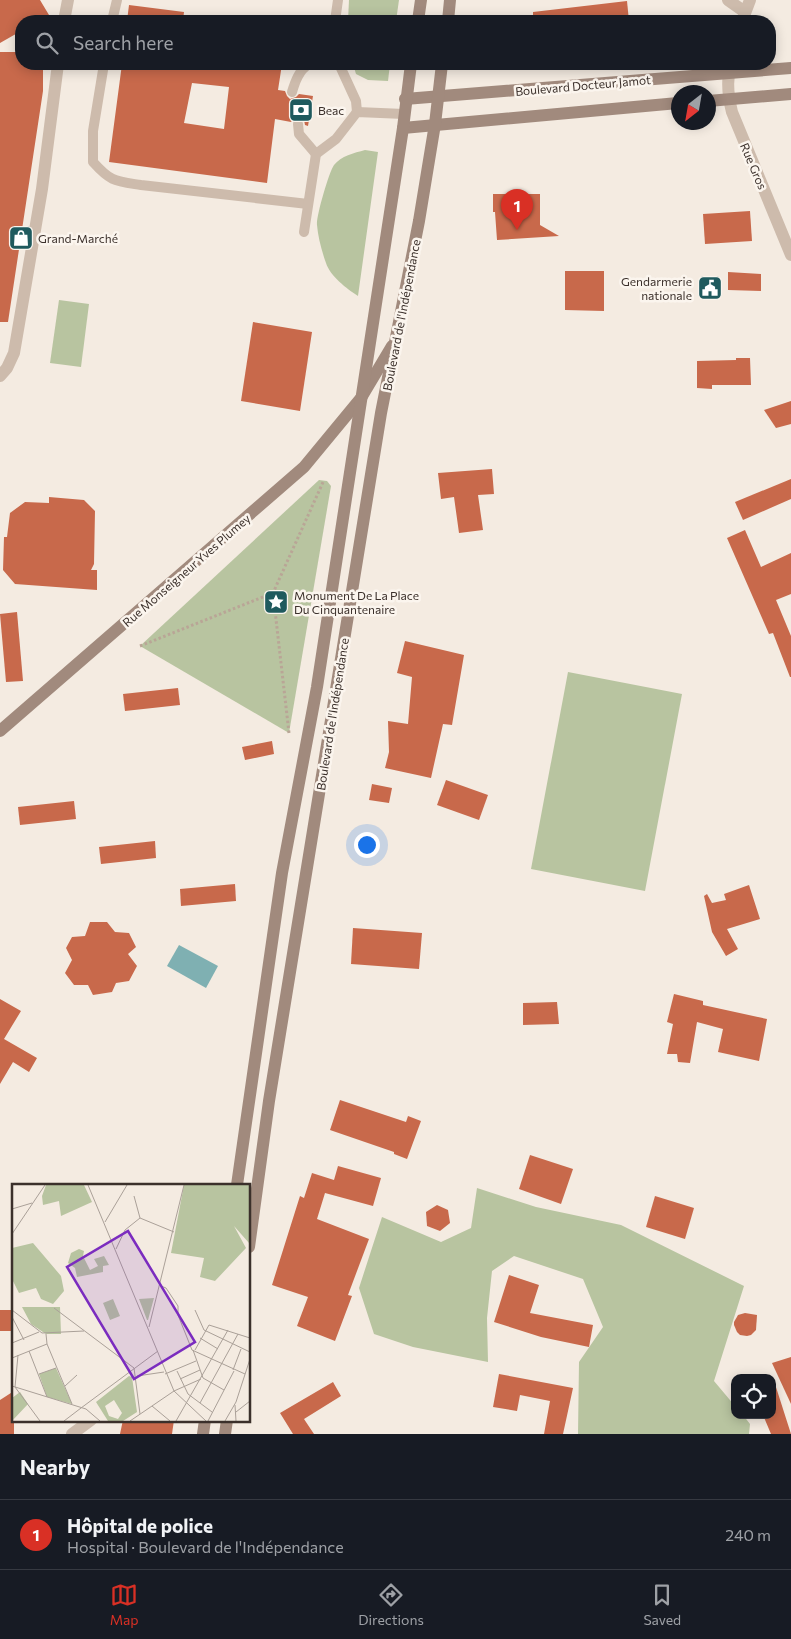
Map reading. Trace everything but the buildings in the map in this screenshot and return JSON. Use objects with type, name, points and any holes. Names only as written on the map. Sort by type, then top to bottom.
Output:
[{"type":"main road","points":[[419,15],[421,0]]},
{"type":"main road","points":[[449,15],[450,0]]},
{"type":"main road","name":"Boulevard Docteur Jamot","points":[[776,68],[791,68]]},
{"type":"main road","name":"Boulevard de l'Indépendance","points":[[237,1184],[282,873],[317,687],[403,128],[410,70]]},
{"type":"main road","name":"Boulevard de l'Indépendance","points":[[250,1239],[268,1101],[378,432],[419,221],[441,70]]},
{"type":"main road","name":"Boulevard Docteur Jamot","points":[[405,99],[709,70]]},
{"type":"main road","points":[[716,100],[791,94]]},
{"type":"main road","points":[[403,128],[671,105]]},
{"type":"main road","points":[[361,398],[397,336]]},
{"type":"main road","name":"Rue Monseigneur Yves Plumey","points":[[1,728],[304,467],[361,398]]},
{"type":"street","points":[[65,15],[68,0]]},
{"type":"street","points":[[728,0],[741,15]]},
{"type":"street","points":[[744,15],[750,0]]},
{"type":"street","points":[[0,376],[7,368],[14,353],[42,189],[57,70]]},
{"type":"street","name":"Rue Gros","points":[[729,70],[729,99],[737,126],[791,255]]},
{"type":"street","points":[[72,1434],[88,1422]]},
{"type":"lane","points":[[113,15],[117,0]]},
{"type":"lane","points":[[333,0],[338,0],[336,15]]},
{"type":"lane","points":[[103,70],[93,131],[93,162],[107,177],[120,182],[141,185],[308,204]]},
{"type":"lane","points":[[292,92],[302,70]]},
{"type":"lane","points":[[304,232],[316,154],[336,139],[357,112],[356,101],[342,70]]},
{"type":"lane","points":[[357,112],[404,114]]},
{"type":"lane","points":[[298,124],[299,134],[316,154]]},
{"type":"path","points":[[289,733],[273,593],[324,480]]},
{"type":"path","points":[[140,646],[273,593]]},
{"type":"green space","points":[[349,0],[399,0],[397,15],[348,15]]},
{"type":"green space","points":[[355,70],[389,70],[388,81],[368,80],[356,74]]},
{"type":"green space","points":[[365,150],[378,152],[358,296],[339,282],[328,268],[320,244],[317,225],[323,195],[334,165],[344,157]]},
{"type":"green space","points":[[59,300],[89,304],[81,367],[50,363]]},
{"type":"green space","points":[[319,480],[327,481],[331,486],[289,733],[140,646]]},
{"type":"green space","points":[[568,672],[682,694],[645,891],[531,869]]},
{"type":"green space","points":[[477,1188],[536,1207],[621,1225],[744,1286],[714,1381],[731,1401],[731,1419],[746,1419],[750,1424],[749,1434],[578,1434],[579,1362],[603,1327],[583,1279],[514,1256],[492,1271],[487,1318],[488,1362],[413,1347],[374,1334],[359,1288],[382,1217],[441,1242],[471,1228]]},
{"type":"water","points":[[179,945],[218,966],[206,988],[167,966]]},
{"type":"place","name":"Beac","points":[[301,110]]},
{"type":"place","name":"Hôpital de police","points":[[517,230]]},
{"type":"place","name":"Grand-Marché","points":[[21,238]]},
{"type":"place","name":"Gendarmerie nationale","points":[[710,288]]},
{"type":"place","name":"Monument De La Place Du Cinquantenaire","points":[[276,602]]}]
